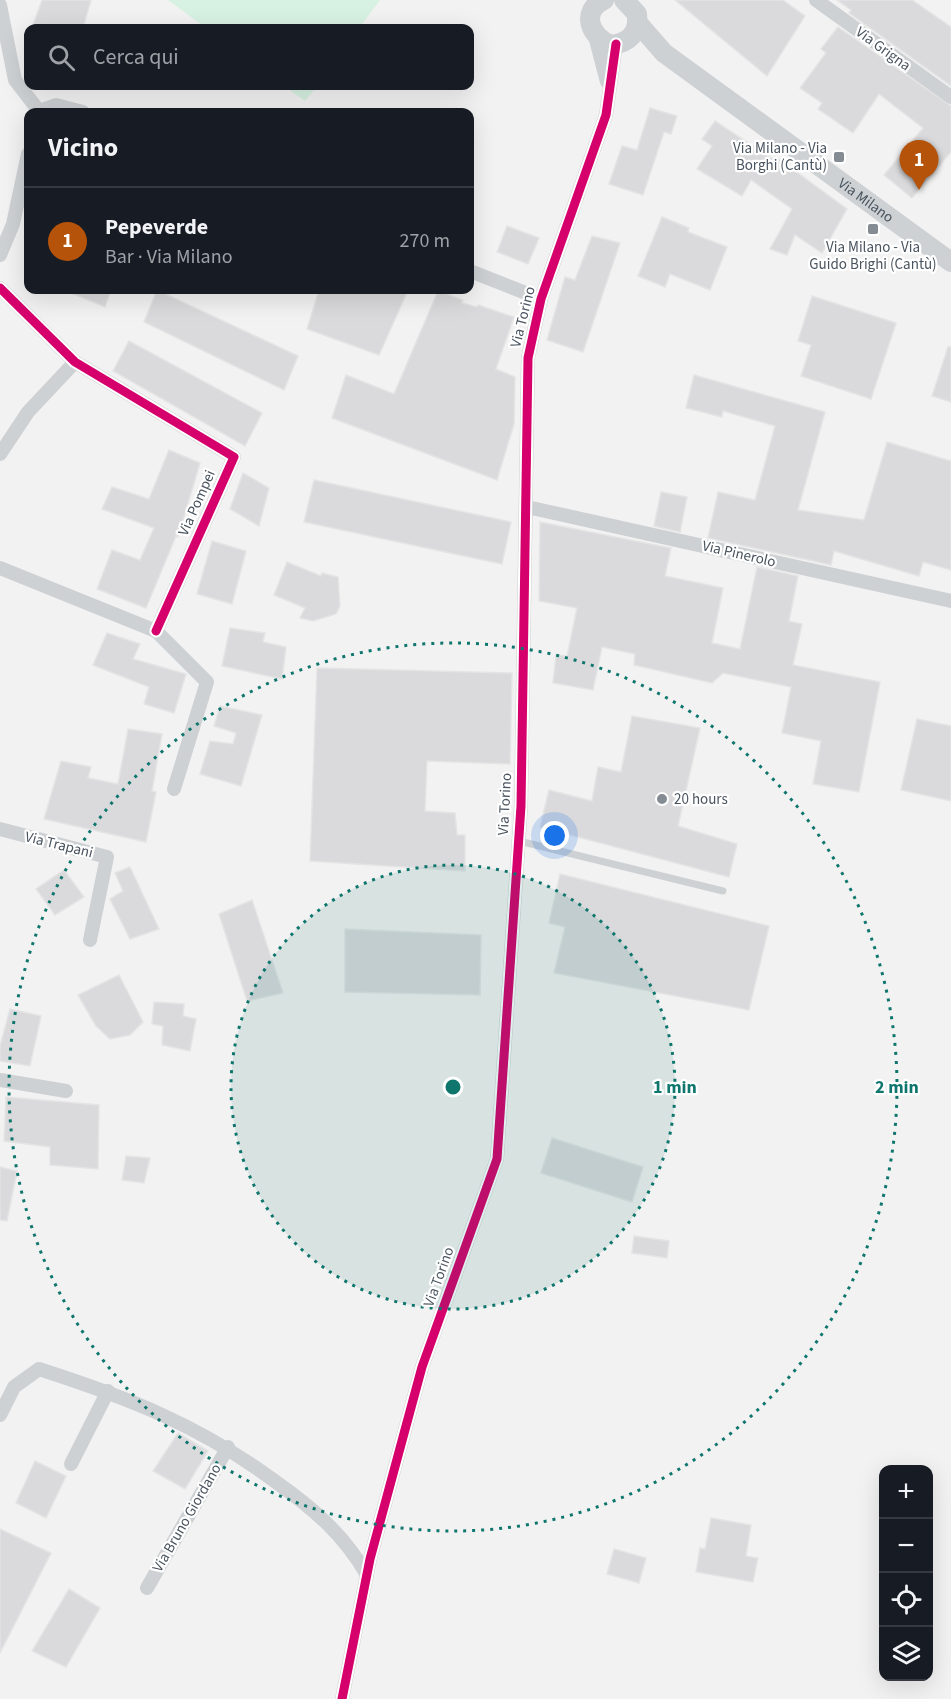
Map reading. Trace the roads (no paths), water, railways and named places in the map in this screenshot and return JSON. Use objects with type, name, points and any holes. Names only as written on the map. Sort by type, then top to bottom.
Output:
[{"type":"main road","points":[[578,0],[590,15]]},
{"type":"main road","points":[[595,36],[590,23],[590,15],[594,8],[604,0]]},
{"type":"main road","name":"Via Milano","points":[[624,0],[633,8],[638,22],[664,53],[829,176],[951,262]]},
{"type":"main road","points":[[622,42],[633,35],[638,22]]},
{"type":"main road","name":"Via Milano","points":[[595,36],[601,41],[622,42],[664,53]]},
{"type":"street","name":"Via Grigna","points":[[816,0],[951,97]]},
{"type":"street","points":[[0,5],[15,80],[36,108]]},
{"type":"street","name":"Via Torino","points":[[595,36],[609,96]]},
{"type":"street","name":"Via Torino","points":[[342,1699],[370,1558],[422,1367],[497,1159],[519,841],[527,507],[527,375],[531,340],[541,299],[599,135],[622,42]]},
{"type":"street","points":[[49,108],[56,105],[68,108]]},
{"type":"street","points":[[0,255],[14,224],[24,174]]},
{"type":"street","points":[[474,273],[541,299]]},
{"type":"street","points":[[0,288],[75,362],[28,412],[0,454]]},
{"type":"street","name":"Via Pompei","points":[[75,362],[234,457],[156,632]]},
{"type":"street","name":"Via Pinerolo","points":[[527,507],[951,602]]},
{"type":"street","points":[[0,568],[156,632],[207,682],[174,789]]},
{"type":"street","name":"Via Trapani","points":[[0,830],[107,857],[90,940]]},
{"type":"street","points":[[0,1080],[66,1092]]},
{"type":"street","name":"Via Bruno Giordano","points":[[0,1415],[14,1387],[39,1369],[108,1391],[171,1418],[228,1447],[322,1516],[352,1549],[367,1575]]},
{"type":"street","points":[[71,1464],[108,1391]]},
{"type":"street","name":"Via Bruno Giordano","points":[[147,1588],[228,1447]]},
{"type":"lane","points":[[519,841],[723,891]]},
{"type":"place","name":"Via Milano - Via Borghi (Cantù)","points":[[839,157]]},
{"type":"place","name":"Pepeverde","points":[[919,190]]},
{"type":"place","name":"Via Milano - Via Guido Brighi (Cantù)","points":[[873,229]]},
{"type":"place","name":"20 hours","points":[[662,799]]}]
